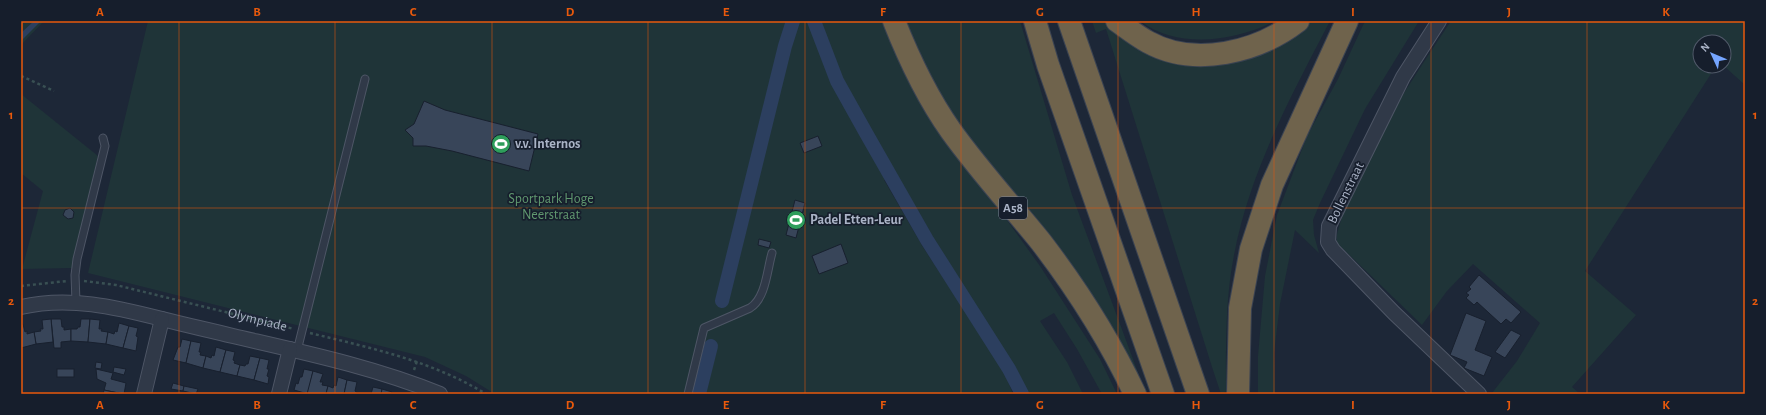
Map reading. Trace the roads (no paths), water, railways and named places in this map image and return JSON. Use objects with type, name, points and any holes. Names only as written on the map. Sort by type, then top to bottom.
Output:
[{"type":"highway","name":"A58","points":[[894,21],[930,97],[951,131],[1042,244],[1073,287],[1102,332],[1135,394]]},
{"type":"highway","points":[[1035,21],[1048,65],[1163,394]]},
{"type":"highway","points":[[1070,21],[1198,394]]},
{"type":"highway","points":[[1117,21],[1148,42],[1174,51],[1194,54],[1231,53],[1266,41],[1298,21]]},
{"type":"highway","points":[[1238,394],[1240,308],[1251,249],[1272,185],[1347,21]]},
{"type":"street","name":"Bollenstraat","points":[[1440,21],[1403,77],[1329,226],[1328,242],[1333,250],[1394,313],[1479,394]]},
{"type":"street","name":"Olympiade","points":[[21,308],[32,305],[76,302],[112,306],[293,350],[408,388],[440,394]]},
{"type":"street","points":[[144,394],[162,319]]},
{"type":"street","points":[[279,394],[293,350]]},
{"type":"lane","points":[[293,350],[302,331],[365,79]]},
{"type":"lane","points":[[76,302],[75,281],[77,259],[105,146],[102,138]]},
{"type":"lane","points":[[688,394],[704,328],[750,308],[756,303],[760,296],[772,253]]},
{"type":"water","points":[[34,21],[41,21],[21,41],[21,33]]},
{"type":"waterway","points":[[722,301],[785,46],[793,21]]},
{"type":"waterway","points":[[814,21],[837,81],[927,240],[1009,369],[1022,394]]},
{"type":"waterway","points":[[699,394],[711,346]]},
{"type":"place","name":"v.v. Internos","points":[[501,144]]},
{"type":"place","name":"Padel Etten-Leur","points":[[796,220]]},
{"type":"park label","name":"Sportpark Hoge Neerstraat","points":[[551,208]]}]
